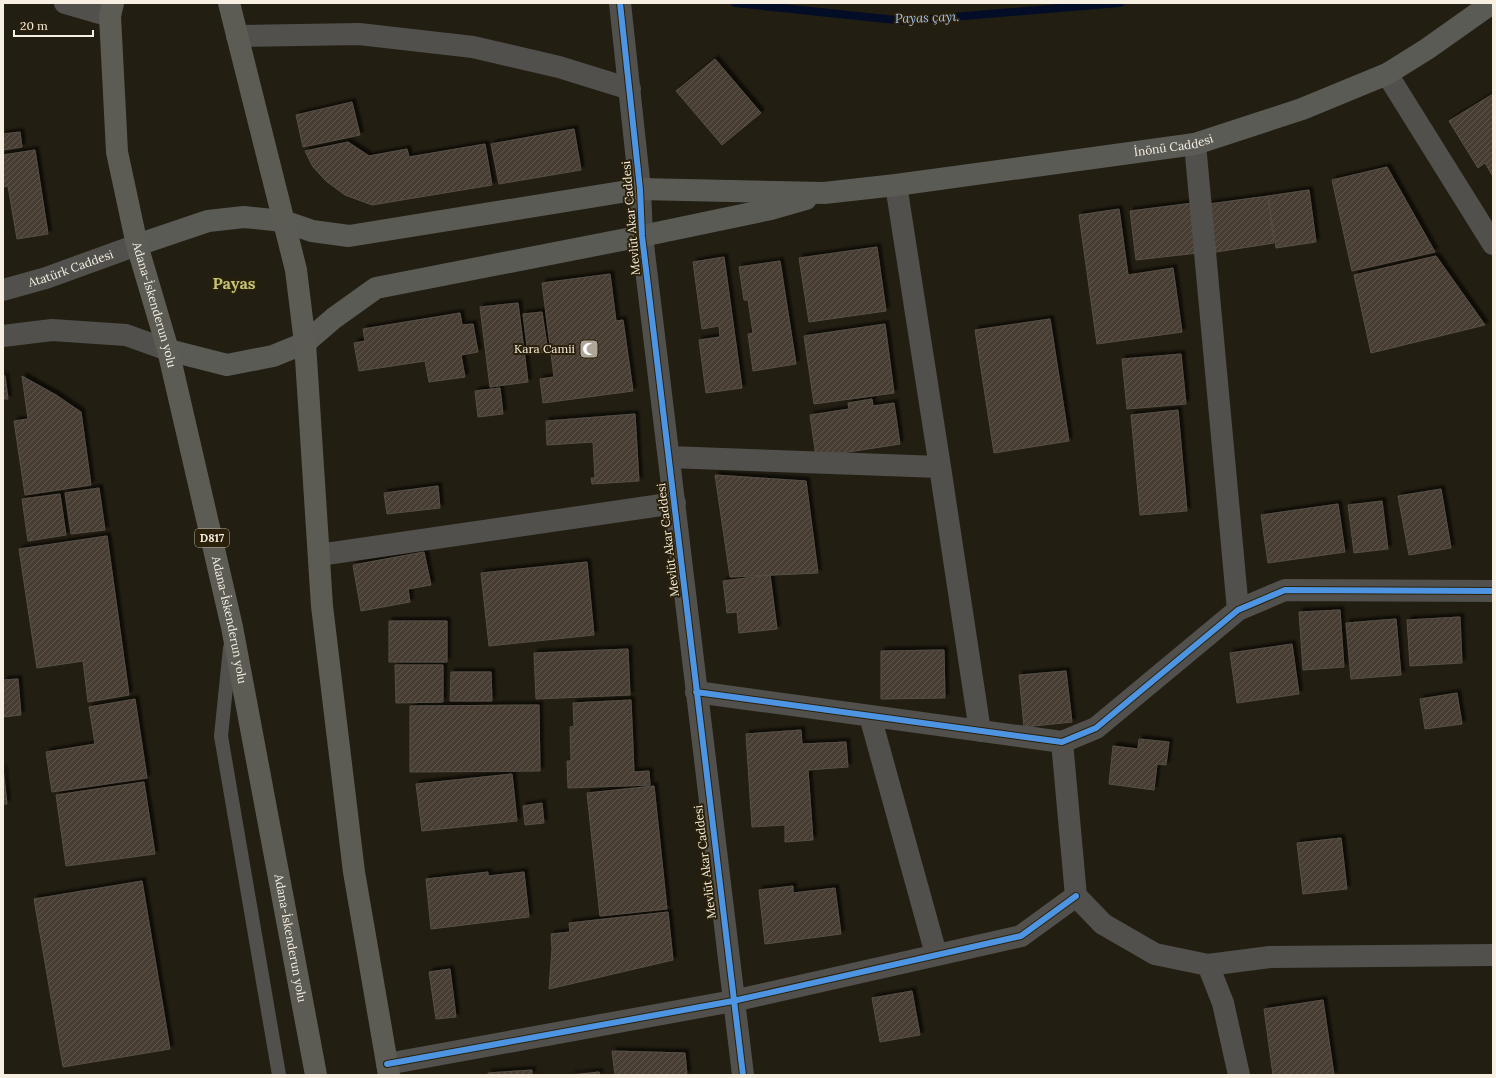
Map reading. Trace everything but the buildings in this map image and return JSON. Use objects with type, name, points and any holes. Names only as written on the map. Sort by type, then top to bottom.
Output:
[{"type":"highway","points":[[229,3],[296,270],[305,343],[322,606],[354,872],[388,1069]]},
{"type":"highway","name":"Adana-İskenderun yolu","points":[[110,7],[117,152],[137,245],[168,350],[232,627],[316,1075]]},
{"type":"main road","name":"İnönü Caddesi","points":[[824,193],[896,185],[1195,144],[1302,109],[1387,74],[1427,49],[1492,3]]},
{"type":"main road","points":[[137,245],[208,221],[244,217],[283,221],[312,231],[349,236],[640,189],[824,193]]},
{"type":"main road","points":[[168,350],[227,365],[273,356],[305,343],[334,318],[376,288],[771,209],[824,193]]},
{"type":"street","points":[[65,3],[110,7]]},
{"type":"street","name":"Mevlüt Akar Caddesi","points":[[620,3],[640,189],[642,236],[742,1075]]},
{"type":"street","points":[[237,36],[359,34],[473,47],[559,67],[630,89]]},
{"type":"street","points":[[1387,74],[1493,244]]},
{"type":"street","points":[[1195,144],[1238,610]]},
{"type":"street","points":[[896,185],[980,730]]},
{"type":"street","name":"Atatürk Caddesi","points":[[3,290],[46,278],[100,260],[137,245]]},
{"type":"street","points":[[3,336],[52,330],[126,335],[168,350]]},
{"type":"street","points":[[669,457],[940,466]]},
{"type":"street","points":[[319,555],[675,503]]},
{"type":"street","points":[[696,692],[1062,742],[1096,728],[1238,610],[1285,590],[1493,591]]},
{"type":"street","points":[[870,716],[936,954]]},
{"type":"street","points":[[1062,742],[1076,896],[1103,924],[1155,954],[1208,965],[1270,957],[1493,955]]},
{"type":"street","points":[[388,1069],[733,1001],[1021,936],[1076,896]]},
{"type":"street","points":[[1208,965],[1223,1003],[1239,1075]]},
{"type":"lane","points":[[232,627],[221,736],[279,1075]]},
{"type":"waterway","name":"Payas çayı.","points":[[735,3],[905,21],[1120,3]]},
{"type":"cycle path","points":[[620,3],[640,189],[642,236],[743,1075]]},
{"type":"cycle path","points":[[696,692],[1062,742],[1096,728],[1238,610],[1285,590],[1493,591]]},
{"type":"cycle path","points":[[387,1064],[733,1001],[1021,936],[1076,896]]},
{"type":"place","name":"Kara Camii","points":[[589,349]]},
{"type":"district","name":"Payas","points":[[234,283]]}]
